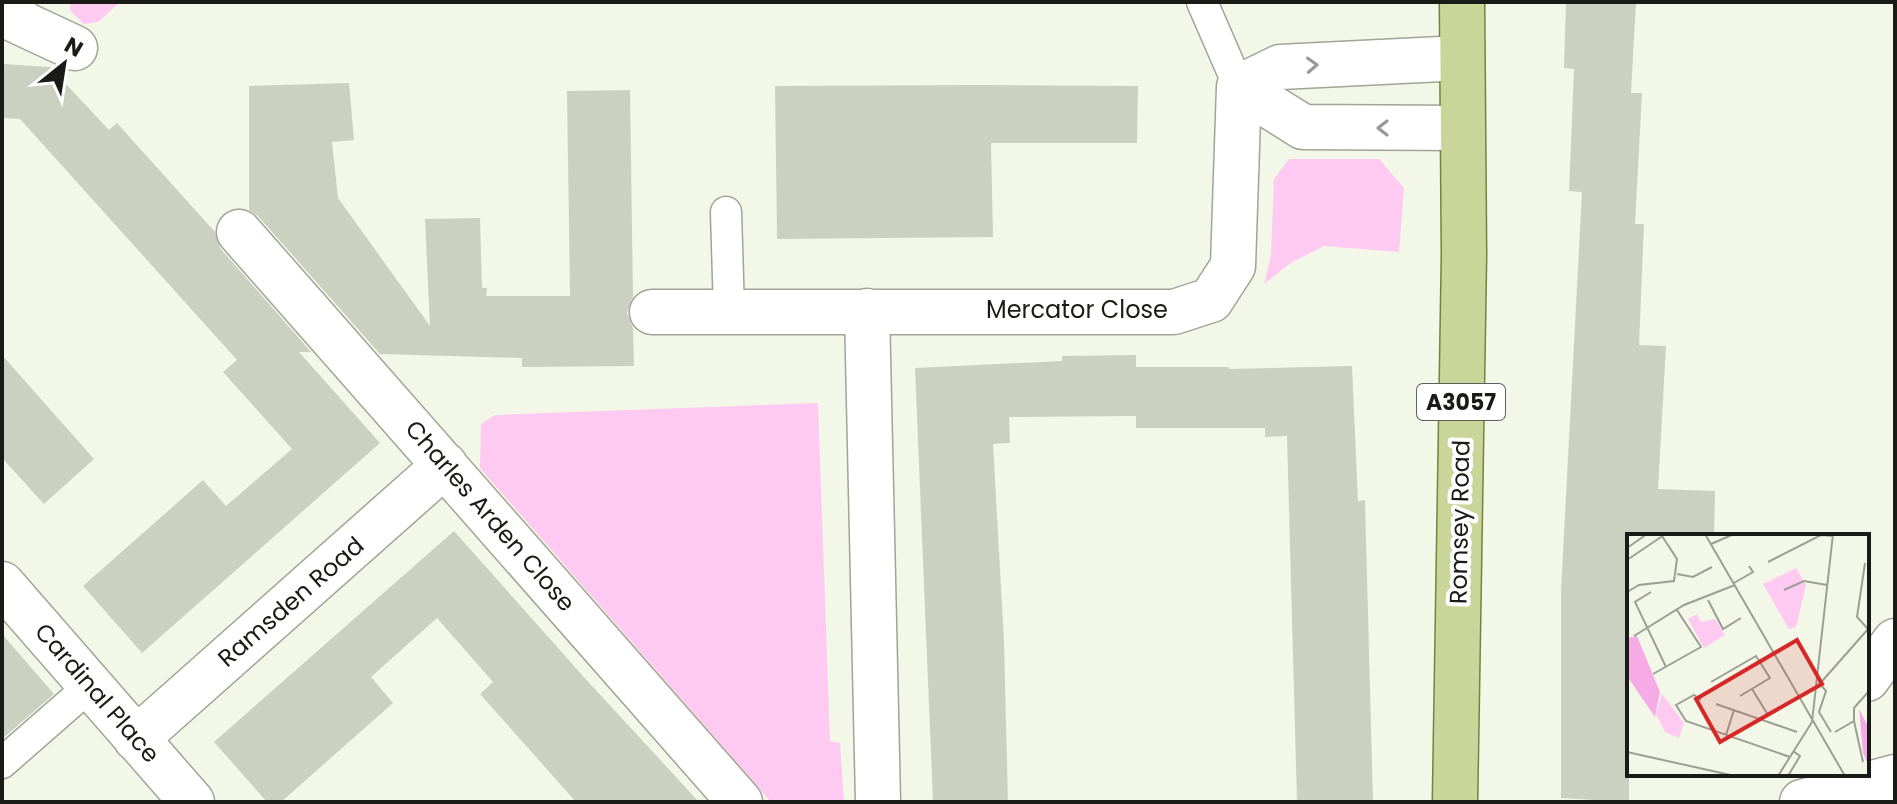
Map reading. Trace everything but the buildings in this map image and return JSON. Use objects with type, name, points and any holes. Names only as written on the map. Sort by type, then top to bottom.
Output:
[{"type":"main road","name":"Romsey Road","points":[[1455,802],[1464,255],[1462,2]]},
{"type":"street","points":[[13,2],[15,20],[75,48]]},
{"type":"street","points":[[1239,87],[1280,67],[1462,58]]},
{"type":"street","points":[[1239,87],[1303,127],[1461,128]]},
{"type":"street","name":"Mercator Close","points":[[652,312],[1174,312],[1211,300],[1233,266],[1239,87]]},
{"type":"street","name":"Charles Arden Close","points":[[239,232],[740,802]]},
{"type":"street","points":[[867,311],[878,802]]},
{"type":"street","name":"Ramsden Road","points":[[136,739],[445,465]]},
{"type":"street","name":"Cardinal Place","points":[[2,584],[192,802]]},
{"type":"street","points":[[1869,676],[1895,641]]},
{"type":"street","points":[[1777,802],[1796,776]]},
{"type":"street","points":[[1802,802],[1878,788]]},
{"type":"lane","points":[[1202,2],[1239,87]]},
{"type":"lane","points":[[726,212],[729,311]]},
{"type":"lane","points":[[2,763],[90,686]]},
{"type":"shaded area","points":[[70,2],[120,2],[98,22],[84,24],[70,10]]},
{"type":"shaded area","points":[[1289,159],[1379,159],[1404,188],[1399,252],[1324,246],[1292,262],[1264,284],[1271,256],[1274,179]]},
{"type":"shaded area","points":[[818,403],[830,741],[840,743],[844,802],[771,802],[480,468],[481,424],[495,415]]}]
